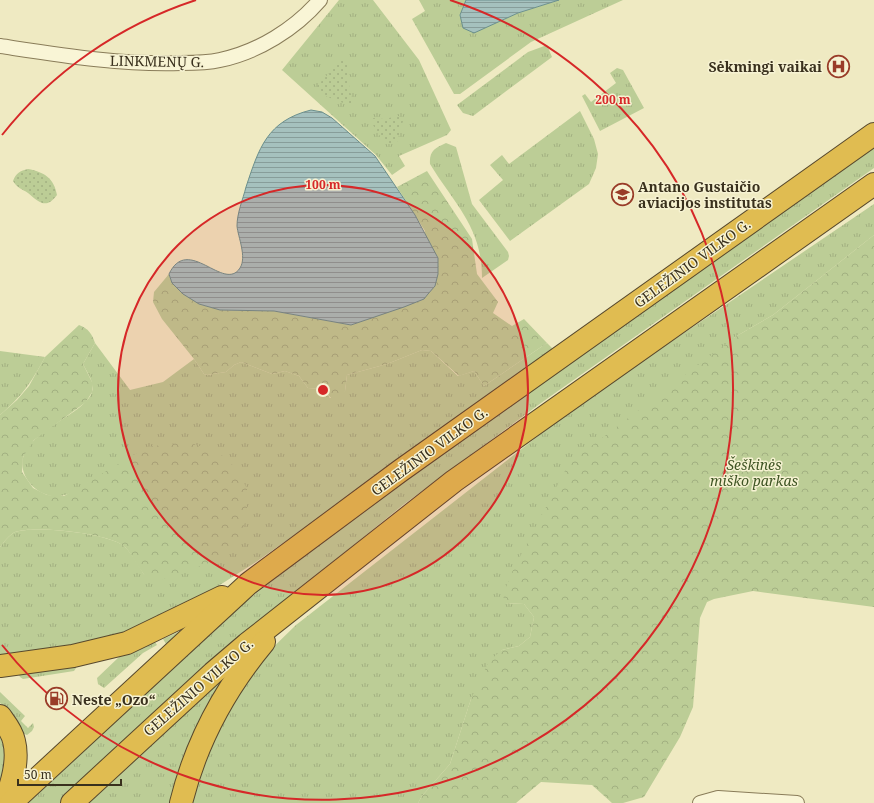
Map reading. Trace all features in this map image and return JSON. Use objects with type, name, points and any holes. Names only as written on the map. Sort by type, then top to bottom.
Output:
[{"type":"highway","name":"GELEŽINIO VILKO G.","points":[[11,803],[248,584],[400,471],[874,134]]},
{"type":"highway","name":"GELEŽINIO VILKO G.","points":[[72,803],[213,673],[290,610],[454,481],[874,184]]},
{"type":"highway","points":[[0,666],[73,656],[104,650],[127,643],[248,584]]},
{"type":"highway","points":[[182,803],[187,780],[201,740],[215,711],[250,658],[290,610]]},
{"type":"highway","points":[[0,716],[14,740],[15,750],[13,775],[4,803]]},
{"type":"street","name":"LINKMENŲ G.","points":[[0,46],[126,62],[157,64],[209,62],[234,56],[265,43],[296,25],[320,0]]},
{"type":"street","points":[[700,803],[718,798],[797,803]]},
{"type":"green space","points":[[339,0],[373,0],[419,60],[451,130],[447,135],[399,156],[405,166],[392,175],[376,155],[282,70]]},
{"type":"green space","points":[[419,0],[466,0],[460,15],[496,23],[518,13],[559,0],[623,0],[531,42],[460,94],[454,94],[412,19],[425,11]]},
{"type":"green space","points":[[547,45],[552,57],[473,116],[463,113],[457,105],[528,52]]},
{"type":"green space","points":[[340,61],[346,61],[350,91],[354,102],[351,106],[320,94],[317,86]]},
{"type":"green space","points":[[617,68],[623,70],[644,108],[600,131],[582,96],[585,94],[591,102],[616,83],[610,73]]},
{"type":"green space","points":[[580,111],[594,139],[598,154],[596,168],[589,184],[510,241],[479,200],[503,180],[490,165],[502,155],[509,164]]},
{"type":"green space","points":[[399,116],[403,121],[397,142],[394,144],[385,144],[373,125],[373,118],[384,119]]},
{"type":"green space","points":[[446,143],[456,147],[472,204],[508,252],[508,260],[482,278],[481,260],[472,230],[430,164],[431,156],[434,150]]},
{"type":"green space","points":[[874,145],[874,168],[541,403],[403,505],[238,639],[60,803],[26,803],[222,620],[425,462]]},
{"type":"green space","points":[[28,169],[39,172],[51,180],[56,189],[57,195],[53,200],[46,203],[39,202],[18,187],[13,181],[15,176]]},
{"type":"green space","points":[[427,171],[472,239],[477,274],[498,302],[493,313],[512,326],[524,319],[547,343],[484,386],[474,371],[459,376],[431,351],[422,350],[387,364],[347,375],[345,391],[342,399],[339,400],[331,398],[323,389],[308,388],[299,376],[285,371],[272,374],[241,362],[234,365],[226,372],[207,375],[204,374],[162,319],[153,302],[154,292],[169,274],[172,283],[199,304],[220,310],[274,311],[351,325],[423,299],[425,231],[397,187]]},
{"type":"green space","points":[[874,204],[874,235],[773,315],[735,337],[505,603],[524,604],[534,617],[530,637],[519,646],[502,650],[471,699],[450,764],[422,796],[418,803],[189,803],[204,752],[260,660],[296,625],[578,405]]},
{"type":"green space","name":"Šeškinės miško parkas","points":[[874,235],[874,607],[753,591],[714,599],[707,602],[700,618],[693,707],[680,737],[644,797],[623,803],[612,803],[592,785],[541,782],[516,803],[418,803],[422,796],[450,764],[471,699],[489,661],[502,650],[519,646],[530,637],[534,617],[524,604],[505,603],[503,595],[511,574],[569,463],[735,337],[773,315]]},
{"type":"green space","points":[[79,325],[90,332],[95,343],[83,364],[93,384],[92,392],[86,402],[34,440],[23,457],[22,472],[33,488],[47,495],[64,496],[147,447],[184,442],[216,450],[237,469],[247,489],[247,518],[239,536],[229,550],[215,561],[157,581],[146,576],[142,572],[125,547],[117,542],[89,534],[38,529],[24,530],[13,533],[0,547],[0,415],[17,400],[29,386],[45,357]]},
{"type":"green space","points":[[95,343],[130,390],[163,382],[194,359],[204,374],[207,375],[226,372],[234,365],[241,362],[272,374],[285,371],[299,376],[308,388],[323,389],[330,398],[345,391],[347,375],[387,364],[422,350],[431,351],[458,376],[474,371],[484,386],[547,343],[555,351],[256,562],[190,604],[132,631],[75,647],[0,657],[0,547],[15,532],[38,529],[54,530],[87,534],[116,541],[124,546],[133,556],[145,576],[89,482],[65,495],[48,495],[41,492],[28,481],[22,466],[27,448],[35,439],[88,400],[93,389],[90,378],[83,364]]},
{"type":"green space","points":[[0,351],[45,357],[26,389],[0,415]]},
{"type":"green space","points":[[185,629],[166,644],[163,639]]},
{"type":"green space","points":[[155,642],[157,645],[143,653],[104,688],[98,684],[97,678],[119,657]]},
{"type":"green space","points":[[75,665],[76,668],[74,671],[23,679],[19,674]]},
{"type":"green space","points":[[229,670],[212,697],[194,734],[173,803],[86,803]]},
{"type":"green space","points":[[0,692],[25,716],[21,721],[28,728],[33,723],[34,727],[32,731],[27,735],[22,733],[7,709],[0,703]]},
{"type":"green space","points":[[0,728],[8,744],[0,788]]},
{"type":"water","points":[[466,0],[559,0],[518,13],[474,33],[463,28],[460,15]]},
{"type":"water","points":[[311,110],[322,112],[332,118],[375,156],[415,215],[438,258],[438,274],[435,286],[424,299],[351,325],[274,311],[220,310],[199,304],[183,294],[172,283],[169,274],[177,263],[186,260],[196,261],[225,274],[233,274],[240,268],[243,258],[237,226],[238,216],[255,160],[267,138],[275,129],[284,121]]},
{"type":"place","name":"Sėkmingi vaikai","points":[[838,66]]},
{"type":"place","name":"Antano Gustaičio aviacijos institutas","points":[[623,194]]},
{"type":"place","name":"Neste „Ozo“","points":[[57,699]]}]
